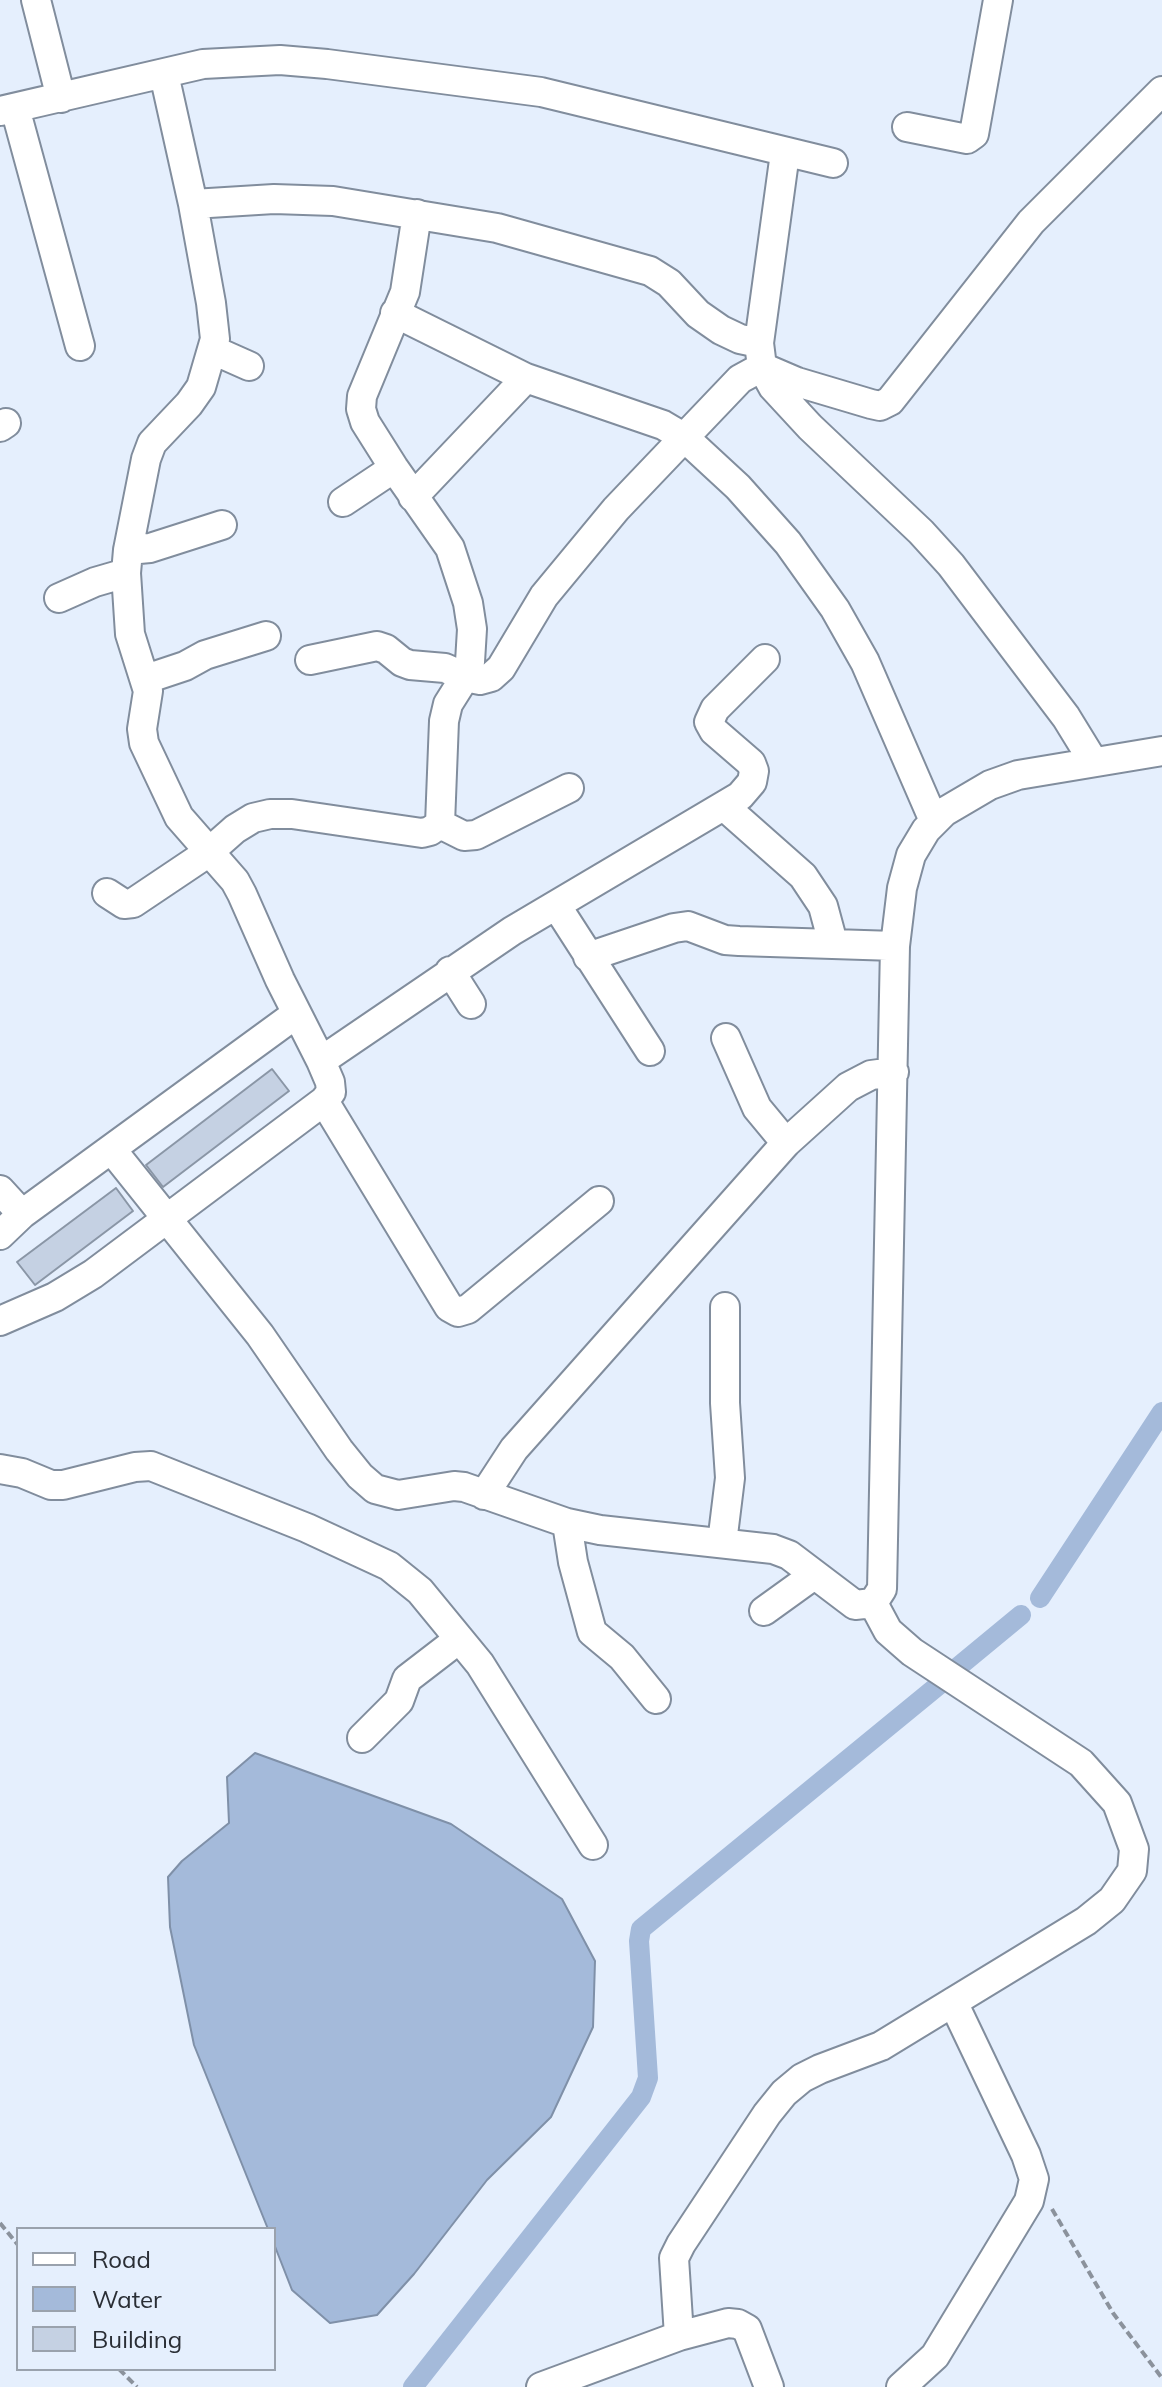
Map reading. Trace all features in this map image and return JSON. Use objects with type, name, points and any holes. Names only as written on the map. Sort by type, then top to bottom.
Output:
[{"type":"street","points":[[36,0],[61,98]]},
{"type":"street","points":[[907,127],[967,139],[974,134],[998,0]]},
{"type":"street","points":[[80,346],[8,110],[203,64],[280,60],[541,92],[833,163]]},
{"type":"street","points":[[0,1321],[55,1297],[93,1274],[324,1101],[331,1092],[321,1061],[296,1014],[242,894],[235,881],[179,817],[144,743],[142,719],[148,700],[146,679],[130,634],[127,562],[146,459],[152,443],[201,387],[213,350],[215,323],[164,74]]},
{"type":"street","points":[[193,204],[274,199],[333,201],[497,228],[650,271],[669,283],[698,314],[740,339],[797,382],[880,406],[890,401],[1031,222],[1162,91]]},
{"type":"street","points":[[785,153],[760,355],[773,387],[951,565],[1066,717],[1093,761]]},
{"type":"street","points":[[417,214],[405,292],[362,396],[361,409],[365,422],[394,468],[450,548],[468,603],[472,646],[470,662],[465,677],[448,704],[444,721],[440,824]]},
{"type":"street","points":[[395,313],[526,378],[663,425],[685,438],[738,487],[788,543],[835,609],[865,662],[934,821]]},
{"type":"street","points":[[213,350],[249,366]]},
{"type":"street","points":[[310,660],[377,646],[402,662],[445,668],[480,680],[491,677],[501,668],[544,596],[616,509],[760,355]]},
{"type":"street","points":[[413,497],[526,378]]},
{"type":"street","points":[[343,502],[394,468]]},
{"type":"street","points":[[59,598],[95,582],[150,548],[222,525]]},
{"type":"street","points":[[146,679],[185,666],[205,655],[266,636]]},
{"type":"street","points":[[321,1061],[450,971],[725,807],[752,782],[754,771],[751,763],[714,731],[709,722],[715,709],[765,659]]},
{"type":"street","points":[[873,1603],[882,1589],[895,946],[902,888],[911,855],[934,821],[969,795],[990,785],[1018,775],[1162,751]]},
{"type":"street","points":[[440,824],[464,836],[476,835],[569,788]]},
{"type":"street","points":[[725,807],[803,876],[823,906],[833,943]]},
{"type":"street","points":[[107,893],[124,904],[133,903],[209,852],[235,829],[253,818],[270,814],[292,814],[422,833],[440,824]]},
{"type":"street","points":[[556,905],[650,1051]]},
{"type":"street","points":[[588,957],[688,926],[725,940],[895,946]]},
{"type":"street","points":[[450,971],[471,1004]]},
{"type":"street","points":[[0,1235],[22,1214],[296,1014]]},
{"type":"street","points":[[726,1038],[757,1108],[786,1143]]},
{"type":"street","points":[[484,1495],[514,1449],[786,1143],[848,1087],[871,1075],[894,1072]]},
{"type":"street","points":[[324,1101],[449,1307],[458,1312],[468,1309],[599,1201]]},
{"type":"street","points":[[112,1150],[260,1335],[339,1450],[375,1489],[398,1495],[454,1486],[567,1523],[641,1536],[773,1549],[789,1555],[855,1605],[873,1603]]},
{"type":"street","points":[[0,1190],[22,1214]]},
{"type":"street","points":[[722,1543],[730,1478],[725,1403],[725,1307]]},
{"type":"street","points":[[0,1469],[22,1473],[51,1485],[63,1485],[151,1466],[307,1528],[389,1566],[420,1591],[480,1664],[593,1845]]},
{"type":"street","points":[[567,1523],[573,1562],[592,1632],[622,1657],[656,1699]]},
{"type":"street","points":[[764,1611],[814,1575]]},
{"type":"street","points":[[679,2336],[674,2258],[767,2114],[784,2093],[802,2078],[881,2046],[1086,1921],[1112,1900],[1132,1871],[1134,1849],[1117,1803],[1081,1763],[912,1652],[888,1631],[873,1603]]},
{"type":"street","points":[[362,1738],[399,1701],[407,1679],[459,1639]]},
{"type":"street","points":[[901,2387],[935,2356],[1029,2201],[1034,2179],[1026,2155],[953,2002]]},
{"type":"street","points":[[541,2387],[679,2336],[728,2323],[747,2329],[769,2387]]},
{"type":"path","points":[[1034,2179],[1113,2313],[1162,2378]]},
{"type":"path","points":[[0,2223],[16,2243]]},
{"type":"path","points":[[121,2371],[137,2387]]},
{"type":"water","points":[[255,1753],[451,1824],[562,1899],[595,1961],[593,2027],[551,2117],[487,2180],[414,2274],[377,2315],[330,2323],[292,2290],[276,2249],[276,2227],[267,2227],[194,2045],[170,1927],[168,1877],[182,1861],[229,1823],[227,1777]]},
{"type":"building","points":[[272,1069],[289,1091],[163,1187],[146,1165]]},
{"type":"building","points":[[116,1188],[133,1211],[35,1285],[17,1262]]},
{"type":"waterway","points":[[1040,1598],[1162,1412]]},
{"type":"waterway","points":[[958,1667],[1021,1615]]},
{"type":"waterway","points":[[413,2387],[641,2097],[648,2078],[639,1941],[641,1929],[940,1684]]}]
